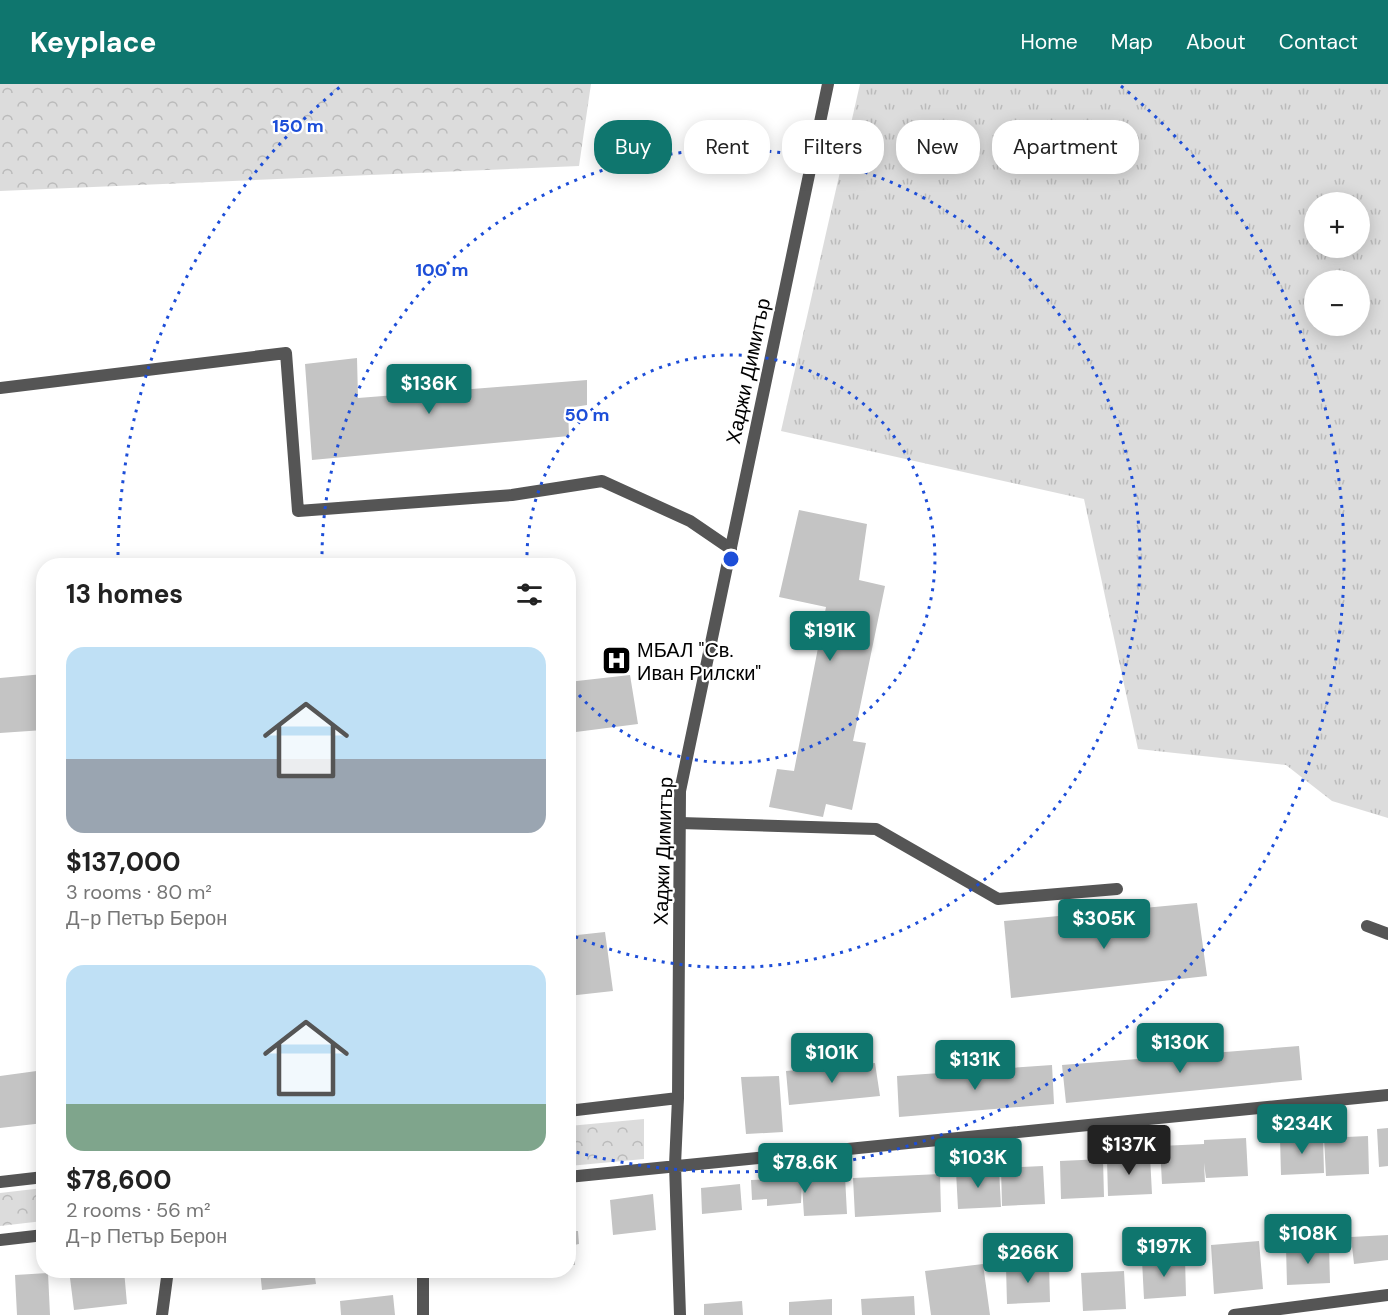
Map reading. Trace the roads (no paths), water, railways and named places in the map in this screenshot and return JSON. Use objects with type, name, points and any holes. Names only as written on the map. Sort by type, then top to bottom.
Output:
[{"type":"street","name":"Хаджи Димитър","points":[[680,1315],[675,1165],[678,1098],[680,791],[828,84]]},
{"type":"street","points":[[0,388],[286,353],[298,512],[512,495],[602,481],[690,521],[731,549]]},
{"type":"street","points":[[680,823],[876,828],[998,899],[1117,889]]},
{"type":"street","points":[[1366,926],[1388,934]]},
{"type":"street","points":[[576,1176],[1388,1095]]},
{"type":"street","points":[[576,1110],[678,1098]]},
{"type":"street","points":[[0,1182],[36,1178]]},
{"type":"street","points":[[0,1240],[36,1236]]},
{"type":"street","points":[[162,1315],[167,1278]]},
{"type":"street","points":[[423,1278],[423,1315]]},
{"type":"street","points":[[1234,1315],[1388,1295]]},
{"type":"place","name":"МБАЛ \"Св. Иван Рилски\"","points":[[616,661]]}]
